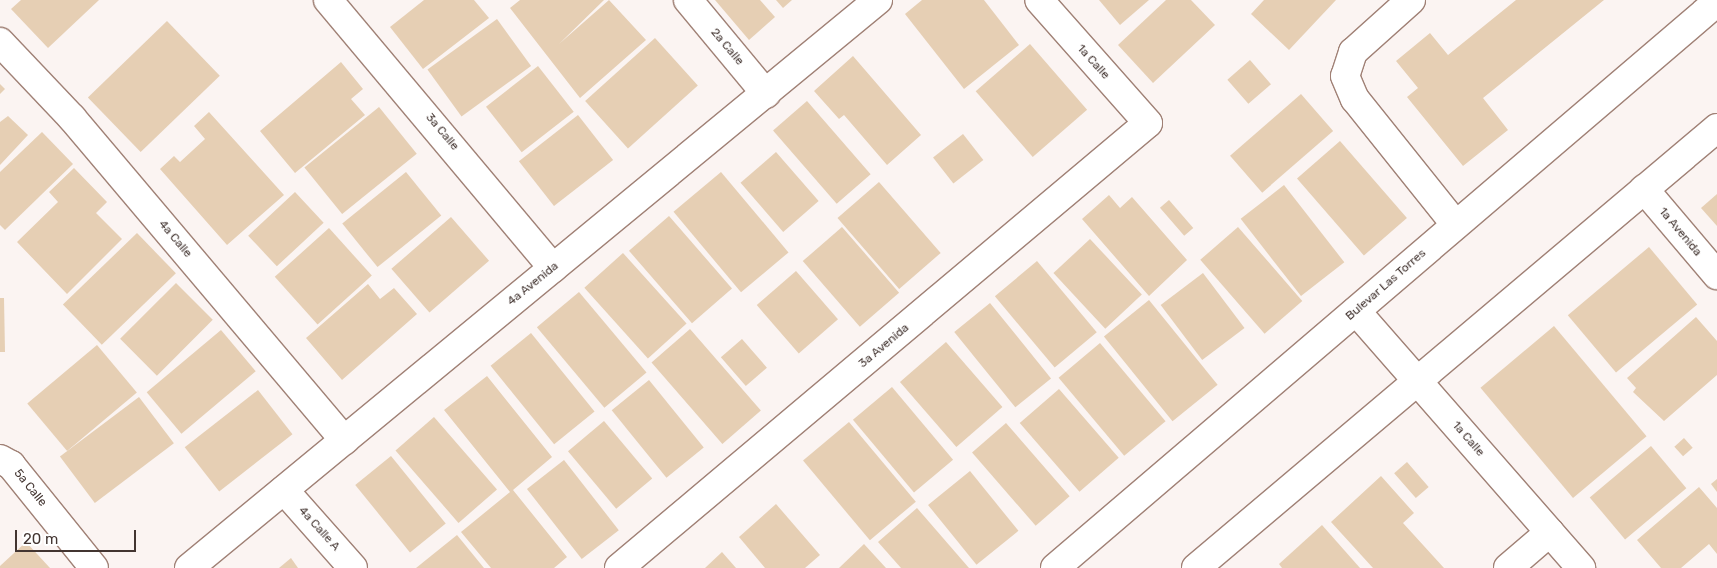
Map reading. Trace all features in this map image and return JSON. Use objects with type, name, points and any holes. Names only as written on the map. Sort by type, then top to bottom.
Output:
[{"type":"street","name":"3a Calle","points":[[328,0],[553,268]]},
{"type":"street","name":"2a Calle","points":[[688,0],[766,94]]},
{"type":"street","name":"4a Avenida","points":[[189,568],[878,0]]},
{"type":"street","name":"1a Calle","points":[[1038,0],[1148,123]]},
{"type":"street","name":"Bulevar Las Torres","points":[[1055,568],[1717,2]]},
{"type":"street","points":[[1399,3],[1353,52],[1346,76],[1355,99],[1456,225]]},
{"type":"street","name":"4a Calle","points":[[0,42],[72,118],[344,440]]},
{"type":"street","name":"3a Avenida","points":[[619,568],[1148,123]]},
{"type":"street","points":[[1196,568],[1717,128]]},
{"type":"street","name":"1a Avenida","points":[[1644,189],[1717,276]]},
{"type":"street","name":"1a Calle","points":[[1356,311],[1581,568]]},
{"type":"street","name":"5a Calle","points":[[0,459],[11,465],[94,568]]},
{"type":"street","name":"4a Calle A","points":[[284,490],[354,568]]},
{"type":"street","points":[[1508,568],[1550,532]]},
{"type":"building","points":[[21,0],[99,0],[48,48],[11,9]]},
{"type":"building","points":[[424,0],[474,0],[489,18],[423,69],[390,27]]},
{"type":"building","points":[[520,0],[604,0],[559,44],[609,0],[646,40],[580,98],[510,8]]},
{"type":"building","points":[[715,0],[760,0],[775,17],[749,40]]},
{"type":"building","points":[[776,0],[792,0],[783,8]]},
{"type":"building","points":[[922,0],[984,0],[1019,45],[964,89],[905,14]]},
{"type":"building","points":[[1099,0],[1149,0],[1120,25]]},
{"type":"building","points":[[1166,0],[1191,0],[1215,25],[1153,83],[1118,45]]},
{"type":"building","points":[[1264,0],[1336,0],[1289,50],[1251,14]]},
{"type":"building","points":[[1516,0],[1604,0],[1483,98],[1508,130],[1463,166],[1407,97],[1418,88],[1396,61],[1430,33],[1448,55]]},
{"type":"building","points":[[497,19],[531,66],[462,116],[427,70]]},
{"type":"building","points":[[167,21],[220,76],[141,152],[88,97]]},
{"type":"building","points":[[655,38],[698,86],[628,148],[585,101]]},
{"type":"building","points":[[1030,44],[1087,110],[1033,157],[976,91]]},
{"type":"building","points":[[853,56],[921,135],[887,165],[844,115],[839,119],[814,91]]},
{"type":"building","points":[[1250,60],[1271,84],[1248,104],[1227,80]]},
{"type":"building","points":[[341,62],[363,89],[351,99],[365,115],[295,173],[260,131]]},
{"type":"building","points":[[538,66],[574,112],[522,152],[486,107]]},
{"type":"building","points":[[0,84],[5,89],[0,94]]},
{"type":"building","points":[[1301,94],[1333,131],[1262,193],[1230,156]]},
{"type":"building","points":[[807,101],[871,174],[837,204],[773,131]]},
{"type":"building","points":[[379,107],[417,154],[342,214],[304,167]]},
{"type":"building","points":[[209,112],[284,195],[227,245],[160,169],[174,156],[180,162],[205,139],[194,126]]},
{"type":"building","points":[[578,115],[613,160],[554,206],[519,161]]},
{"type":"building","points":[[8,116],[28,135],[0,165],[0,122]]},
{"type":"building","points":[[42,132],[73,164],[5,230],[0,225],[0,172]]},
{"type":"building","points":[[963,134],[983,160],[953,183],[933,157]]},
{"type":"building","points":[[1340,141],[1407,218],[1364,255],[1297,178]]},
{"type":"building","points":[[776,152],[819,201],[783,232],[741,183]]},
{"type":"building","points":[[74,168],[107,202],[96,213],[122,239],[67,294],[17,242],[58,202],[49,192]]},
{"type":"building","points":[[406,172],[441,216],[378,267],[342,224]]},
{"type":"building","points":[[721,172],[788,252],[741,292],[674,212]]},
{"type":"building","points":[[879,182],[941,253],[899,289],[837,218]]},
{"type":"building","points":[[1284,185],[1344,262],[1301,296],[1241,219]]},
{"type":"building","points":[[295,192],[324,223],[277,266],[248,236]]},
{"type":"building","points":[[1717,194],[1717,226],[1701,208]]},
{"type":"building","points":[[1109,195],[1120,208],[1132,197],[1187,260],[1149,296],[1082,219]]},
{"type":"building","points":[[1169,200],[1193,228],[1184,236],[1160,208]]},
{"type":"building","points":[[669,216],[732,288],[692,323],[629,251]]},
{"type":"building","points":[[451,217],[489,261],[429,313],[391,269]]},
{"type":"building","points":[[842,227],[899,293],[860,327],[803,261]]},
{"type":"building","points":[[1238,227],[1302,301],[1265,334],[1200,260]]},
{"type":"building","points":[[329,228],[372,276],[318,324],[275,277]]},
{"type":"building","points":[[137,233],[176,273],[102,345],[63,305]]},
{"type":"building","points":[[1090,239],[1142,295],[1105,329],[1053,273]]},
{"type":"building","points":[[1649,247],[1697,304],[1616,373],[1568,315]]},
{"type":"building","points":[[623,253],[687,324],[648,358],[584,288]]},
{"type":"building","points":[[1037,261],[1097,332],[1055,368],[995,296]]},
{"type":"building","points":[[796,271],[838,319],[799,353],[757,305]]},
{"type":"building","points":[[1203,273],[1245,328],[1202,360],[1161,305]]},
{"type":"building","points":[[176,283],[213,320],[157,376],[120,339]]},
{"type":"building","points":[[368,284],[380,299],[394,288],[417,314],[342,380],[306,338]]},
{"type":"building","points":[[579,292],[646,372],[604,408],[537,327]]},
{"type":"building","points":[[0,298],[4,298],[5,352],[0,352]]},
{"type":"building","points":[[1149,300],[1218,385],[1173,421],[1104,337]]},
{"type":"building","points":[[990,303],[1051,378],[1015,407],[954,332]]},
{"type":"building","points":[[1696,317],[1717,341],[1717,375],[1664,421],[1633,392],[1636,388],[1627,378]]},
{"type":"building","points":[[1554,326],[1647,436],[1573,498],[1480,388]]},
{"type":"building","points":[[690,329],[761,411],[722,444],[652,362]]},
{"type":"building","points":[[221,330],[256,371],[181,434],[147,392]]},
{"type":"building","points":[[531,333],[595,411],[554,444],[491,366]]},
{"type":"building","points":[[742,339],[767,368],[746,386],[721,357]]},
{"type":"building","points":[[946,342],[1002,407],[956,447],[900,382]]},
{"type":"building","points":[[1100,343],[1166,421],[1124,456],[1059,378]]},
{"type":"building","points":[[97,345],[137,392],[67,451],[27,403]]},
{"type":"building","points":[[487,376],[552,457],[513,490],[567,557],[554,568],[491,568],[461,532],[510,492],[444,410]]},
{"type":"building","points":[[649,380],[704,448],[666,478],[612,410]]},
{"type":"building","points":[[892,387],[953,460],[914,493],[853,420]]},
{"type":"building","points":[[1059,389],[1119,458],[1079,492],[1020,423]]},
{"type":"building","points":[[258,390],[292,434],[219,491],[185,447]]},
{"type":"building","points":[[139,397],[174,443],[95,503],[60,457]]},
{"type":"building","points":[[434,417],[497,489],[458,523],[396,450]]},
{"type":"building","points":[[604,421],[652,478],[616,509],[568,451]]},
{"type":"building","points":[[849,422],[916,502],[870,540],[803,461]]},
{"type":"building","points":[[1006,423],[1070,496],[1036,526],[972,453]]},
{"type":"building","points":[[1684,438],[1693,448],[1683,456],[1674,447]]},
{"type":"building","points":[[1651,446],[1686,488],[1625,540],[1590,497]]},
{"type":"building","points":[[391,456],[446,524],[410,553],[355,485]]},
{"type":"building","points":[[564,460],[619,530],[582,559],[527,489]]},
{"type":"building","points":[[1407,462],[1429,487],[1416,498],[1394,473]]},
{"type":"building","points":[[970,471],[1018,531],[976,565],[928,505]]},
{"type":"building","points":[[1381,476],[1414,513],[1403,523],[1444,568],[1373,568],[1331,522]]},
{"type":"building","points":[[1717,479],[1717,492],[1711,484]]},
{"type":"building","points":[[1699,487],[1717,508],[1717,554],[1709,544],[1681,568],[1661,568],[1637,540]]},
{"type":"building","points":[[776,504],[820,555],[805,568],[765,568],[739,537]]},
{"type":"building","points":[[917,508],[969,568],[901,568],[878,542]]},
{"type":"building","points":[[1322,525],[1360,568],[1282,568],[1279,564]]},
{"type":"building","points":[[457,535],[484,568],[416,568]]},
{"type":"building","points":[[26,542],[50,568],[0,568],[0,566]]},
{"type":"building","points":[[864,544],[886,568],[839,568]]},
{"type":"building","points":[[722,552],[736,568],[705,568]]},
{"type":"building","points":[[291,558],[298,568],[279,568]]}]
